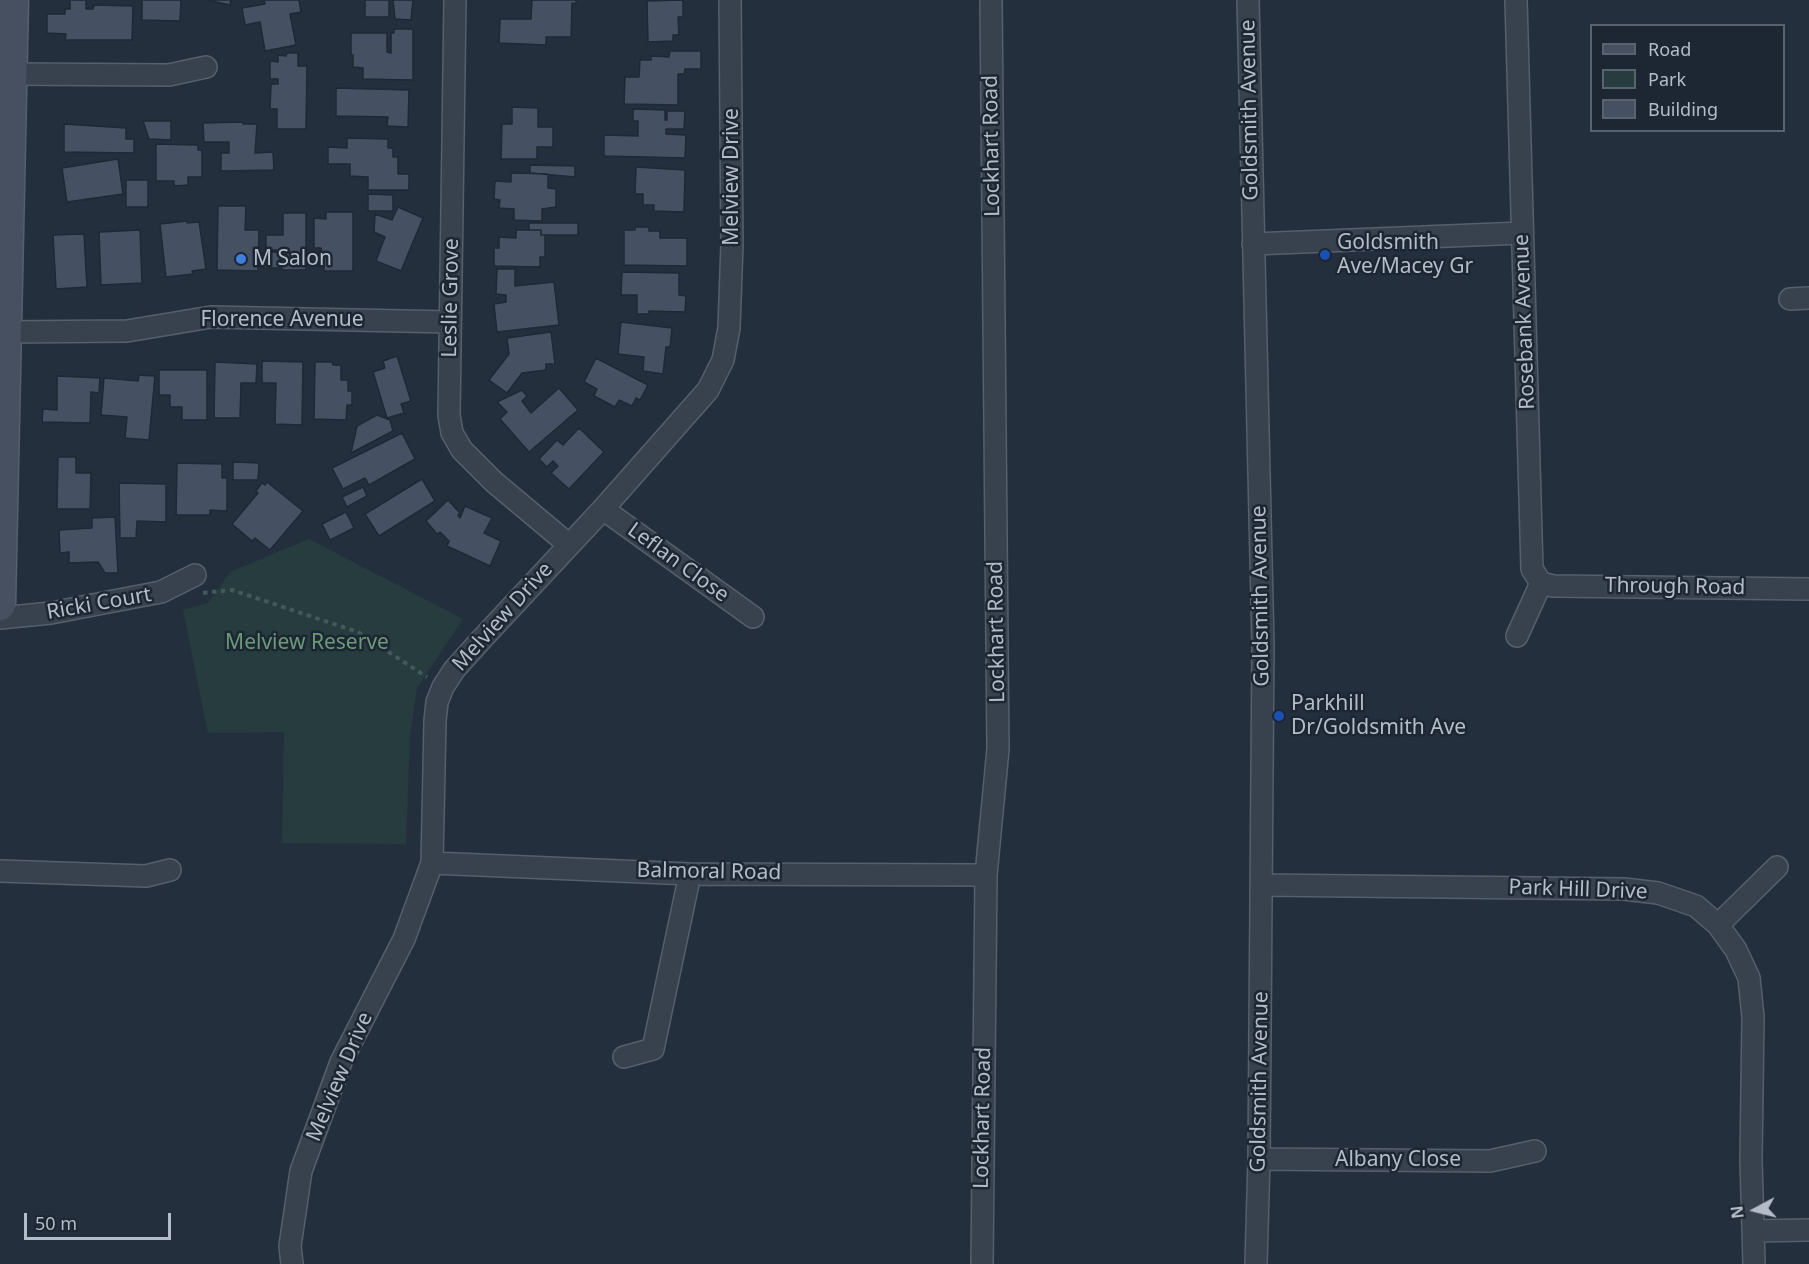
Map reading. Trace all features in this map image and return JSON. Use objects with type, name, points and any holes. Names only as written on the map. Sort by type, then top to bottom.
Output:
[{"type":"street","points":[[0,604],[4,319],[13,0]]},
{"type":"street","name":"Leslie Grove","points":[[455,0],[449,415],[452,433],[462,450],[494,482],[568,544]]},
{"type":"street","name":"Melview Drive","points":[[292,1264],[290,1246],[301,1171],[341,1062],[404,939],[432,863],[435,721],[437,702],[443,687],[474,648],[568,544],[603,509],[708,390],[723,360],[729,328],[732,244],[730,0]]},
{"type":"street","name":"Lockhart Road","points":[[982,1264],[986,875],[998,748],[991,0]]},
{"type":"street","name":"Goldsmith Avenue","points":[[1248,0],[1263,644],[1259,1159],[1256,1264]]},
{"type":"street","name":"Rosebank Avenue","points":[[1516,0],[1532,569],[1541,583]]},
{"type":"street","points":[[12,75],[169,75],[206,67]]},
{"type":"street","points":[[1253,244],[1522,233]]},
{"type":"street","name":"Florence Avenue","points":[[4,319],[127,331],[211,317],[450,322]]},
{"type":"street","name":"Leflan Close","points":[[603,509],[753,617]]},
{"type":"street","name":"Ricki Court","points":[[0,618],[51,613],[161,592],[195,576]]},
{"type":"street","points":[[1517,636],[1541,583]]},
{"type":"street","name":"Through Road","points":[[1541,583],[1809,589]]},
{"type":"street","name":"Balmoral Road","points":[[432,863],[690,874],[986,875]]},
{"type":"street","points":[[1718,925],[1776,867]]},
{"type":"street","points":[[0,871],[146,876],[170,870]]},
{"type":"street","points":[[624,1056],[653,1049],[690,874]]},
{"type":"street","name":"Park Hill Drive","points":[[1262,885],[1624,889],[1658,893],[1696,906],[1718,925],[1736,950],[1749,978],[1753,1017],[1751,1160],[1754,1264]]},
{"type":"street","name":"Albany Close","points":[[1259,1159],[1490,1161],[1535,1151]]},
{"type":"street","points":[[1753,1231],[1809,1230]]},
{"type":"path","points":[[195,576],[203,594],[232,590],[358,632],[443,687]]},
{"type":"green space","name":"Melview Reserve","points":[[309,539],[463,619],[417,688],[410,736],[406,844],[282,843],[284,732],[208,733],[183,610],[208,603],[230,572]]},
{"type":"building","points":[[70,0],[86,0],[86,9],[93,9],[94,5],[133,6],[132,40],[65,40],[66,34],[47,33],[47,14],[65,14],[65,9],[70,9]]},
{"type":"building","points":[[142,0],[181,0],[180,21],[142,20]]},
{"type":"building","points":[[207,0],[231,0],[230,5]]},
{"type":"building","points":[[264,0],[299,0],[301,12],[290,14],[296,45],[265,51],[260,22],[245,25],[242,8],[265,4]]},
{"type":"building","points":[[365,0],[389,0],[389,17],[365,17]]},
{"type":"building","points":[[393,0],[413,0],[411,20],[395,19]]},
{"type":"building","points":[[532,0],[576,0],[576,4],[572,3],[571,37],[546,37],[546,45],[499,43],[500,19],[531,19]]},
{"type":"building","points":[[683,0],[683,17],[678,17],[679,35],[673,35],[673,41],[648,42],[647,1]]},
{"type":"building","points":[[394,29],[413,29],[413,80],[363,79],[363,68],[353,67],[351,33],[387,33],[387,52],[391,53],[391,33],[394,33]]},
{"type":"building","points":[[670,51],[701,51],[701,69],[685,69],[684,74],[678,74],[678,105],[624,104],[625,77],[639,77],[640,60],[651,60],[651,56],[669,57]]},
{"type":"building","points":[[287,53],[298,53],[298,66],[307,66],[306,129],[277,129],[277,109],[270,109],[271,84],[278,84],[278,79],[270,79],[270,61],[278,62],[278,55],[286,56]]},
{"type":"building","points":[[336,88],[409,90],[408,127],[387,126],[388,117],[336,116]]},
{"type":"building","points":[[512,107],[538,108],[538,127],[553,127],[553,147],[537,147],[537,159],[501,159],[502,124],[512,124]]},
{"type":"building","points":[[633,109],[665,110],[665,120],[667,120],[667,111],[685,111],[684,129],[666,129],[666,134],[686,135],[685,158],[604,156],[604,135],[638,136],[638,121],[633,121]]},
{"type":"building","points":[[143,121],[171,121],[171,140],[149,139]]},
{"type":"building","points":[[243,122],[243,124],[257,124],[255,153],[273,152],[274,170],[221,171],[221,153],[229,153],[229,142],[204,142],[203,123]]},
{"type":"building","points":[[64,124],[126,128],[126,139],[134,139],[134,153],[64,152]]},
{"type":"building","points":[[347,138],[388,139],[388,148],[393,148],[393,157],[398,157],[398,174],[409,174],[409,190],[368,190],[368,177],[350,176],[350,164],[328,164],[328,147],[347,148]]},
{"type":"building","points":[[156,144],[198,145],[198,150],[202,150],[202,177],[188,177],[188,185],[174,186],[174,181],[156,181]]},
{"type":"building","points":[[118,159],[123,194],[67,202],[62,168]]},
{"type":"building","points":[[530,165],[575,166],[575,177],[530,173]]},
{"type":"building","points":[[636,167],[685,170],[684,212],[654,211],[654,205],[643,205],[643,194],[635,194]]},
{"type":"building","points":[[511,173],[548,174],[548,188],[556,189],[556,207],[542,209],[542,221],[514,220],[514,209],[499,208],[500,200],[494,199],[495,181],[511,182]]},
{"type":"building","points":[[126,180],[148,180],[148,207],[126,207]]},
{"type":"building","points":[[368,194],[393,195],[393,211],[368,211]]},
{"type":"building","points":[[218,206],[246,206],[245,230],[259,230],[258,271],[217,270]]},
{"type":"building","points":[[398,207],[423,218],[401,271],[376,261],[385,237],[374,232],[375,214],[392,220]]},
{"type":"building","points":[[326,212],[353,212],[353,271],[324,271],[324,252],[321,248],[314,248],[314,218],[326,219]]},
{"type":"building","points":[[283,213],[306,213],[306,270],[282,270],[281,250],[266,250],[266,235],[283,235]]},
{"type":"building","points":[[187,221],[187,223],[199,222],[206,269],[192,271],[193,274],[166,277],[160,224]]},
{"type":"building","points":[[529,223],[578,223],[578,235],[541,235],[541,230],[529,230]]},
{"type":"building","points":[[635,227],[649,227],[649,231],[660,231],[660,238],[687,238],[687,266],[624,265],[624,230],[635,230]]},
{"type":"building","points":[[140,230],[142,283],[101,285],[99,232]]},
{"type":"building","points":[[516,230],[541,230],[541,235],[545,235],[545,257],[540,257],[540,267],[494,266],[494,248],[499,248],[499,237],[516,238]]},
{"type":"building","points":[[84,234],[87,287],[56,289],[53,235]]},
{"type":"building","points":[[263,252],[280,252],[279,268],[262,268]]},
{"type":"building","points":[[497,269],[515,269],[515,286],[554,282],[559,325],[497,332],[494,304],[506,302],[506,295],[496,294]]},
{"type":"building","points":[[622,272],[679,273],[679,295],[686,296],[685,312],[649,311],[649,314],[637,314],[637,295],[621,295]]},
{"type":"building","points":[[621,322],[672,328],[670,347],[666,347],[663,374],[643,371],[644,357],[618,354]]},
{"type":"building","points":[[551,332],[555,364],[546,364],[546,370],[522,373],[507,393],[489,380],[509,354],[507,338]]},
{"type":"building","points":[[397,356],[411,401],[401,404],[404,413],[387,418],[373,372],[385,368],[383,361]]},
{"type":"building","points":[[596,358],[648,385],[640,400],[636,398],[632,406],[619,400],[615,407],[594,396],[597,389],[584,382]]},
{"type":"building","points":[[262,361],[303,362],[302,425],[275,424],[276,383],[262,383]]},
{"type":"building","points":[[215,362],[257,364],[256,383],[241,383],[240,418],[214,418]]},
{"type":"building","points":[[315,362],[332,362],[333,365],[341,365],[341,380],[348,380],[348,391],[352,391],[352,405],[347,405],[346,420],[314,419]]},
{"type":"building","points":[[159,370],[207,370],[207,420],[182,420],[182,407],[170,407],[170,395],[159,395]]},
{"type":"building","points":[[139,375],[155,376],[149,440],[125,438],[127,417],[101,415],[104,378],[138,381]]},
{"type":"building","points":[[57,376],[100,378],[99,393],[91,392],[90,423],[42,422],[43,409],[57,410]]},
{"type":"building","points":[[559,388],[578,410],[529,452],[500,419],[507,412],[497,402],[522,390],[527,396],[522,401],[531,413]]},
{"type":"building","points":[[377,415],[390,420],[393,431],[351,453],[357,426]]},
{"type":"building","points":[[579,428],[604,452],[569,489],[551,473],[558,466],[553,461],[547,467],[539,459],[557,440],[563,445]]},
{"type":"building","points":[[402,433],[415,459],[369,485],[365,478],[343,489],[332,468]]},
{"type":"building","points":[[58,457],[76,457],[76,473],[91,473],[90,509],[57,509]]},
{"type":"building","points":[[233,462],[259,463],[258,480],[233,480]]},
{"type":"building","points":[[177,463],[222,464],[222,478],[227,478],[227,511],[210,510],[210,515],[176,515]]},
{"type":"building","points":[[422,479],[435,501],[379,536],[365,514]]},
{"type":"building","points":[[267,482],[303,511],[270,550],[255,538],[252,541],[232,524],[258,493],[256,491],[262,483],[265,485]]},
{"type":"building","points":[[119,483],[166,484],[166,522],[137,521],[136,538],[120,538]]},
{"type":"building","points":[[363,487],[367,496],[347,507],[342,497]]},
{"type":"building","points":[[448,500],[460,513],[458,515],[460,518],[465,506],[492,518],[484,533],[501,541],[490,566],[447,546],[449,541],[440,532],[437,534],[426,521]]},
{"type":"building","points":[[346,512],[354,528],[330,540],[322,524]]},
{"type":"building","points":[[115,517],[118,573],[105,573],[98,562],[69,563],[69,552],[60,553],[59,530],[92,528],[92,518]]},
{"type":"place","name":"Goldsmith Ave/Macey Gr","points":[[1325,255]]},
{"type":"place","name":"M Salon","points":[[241,259]]},
{"type":"place","name":"Parkhill Dr/Goldsmith Ave","points":[[1279,716]]}]
